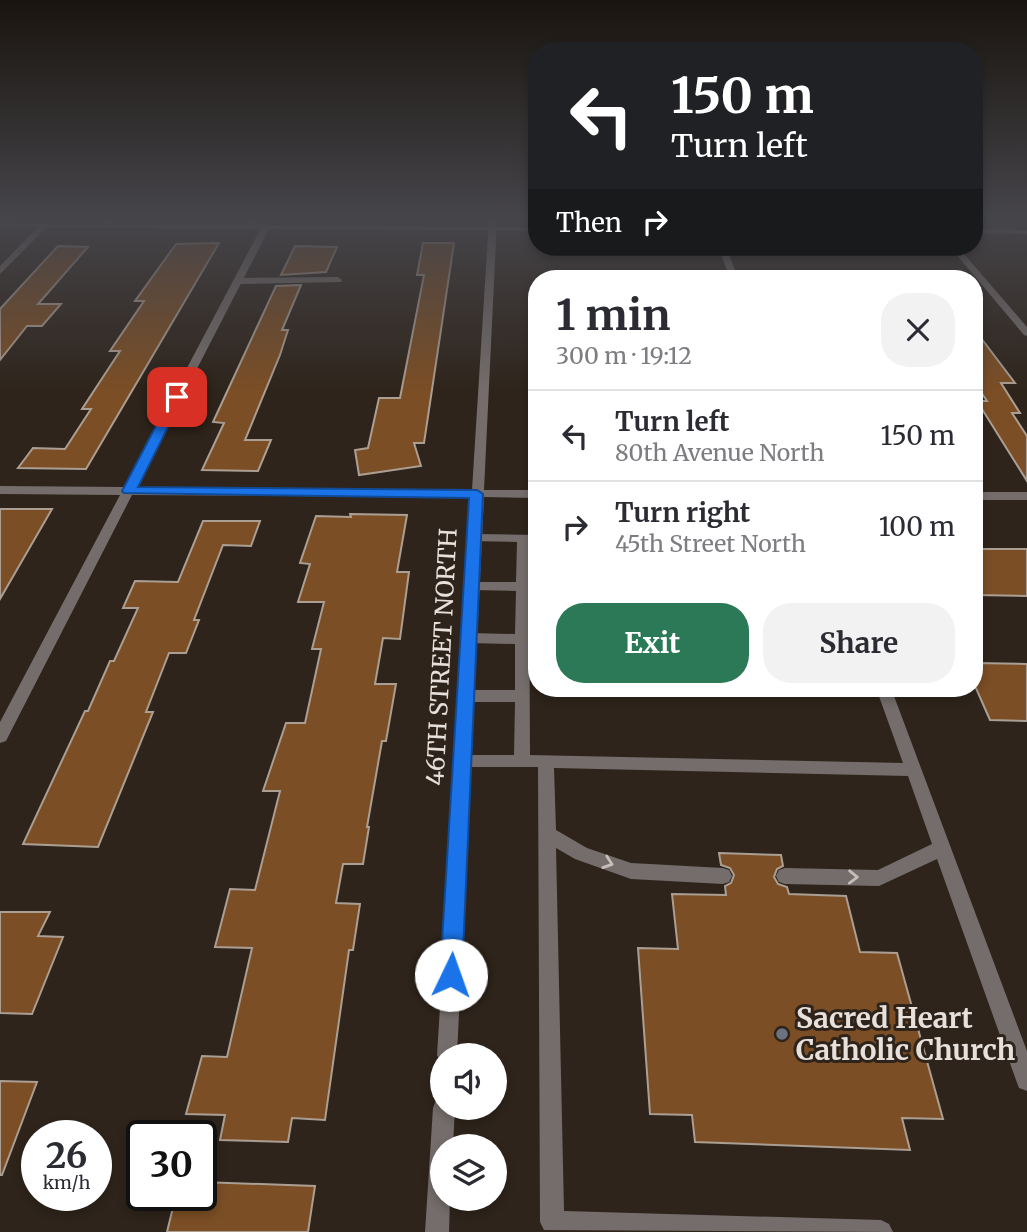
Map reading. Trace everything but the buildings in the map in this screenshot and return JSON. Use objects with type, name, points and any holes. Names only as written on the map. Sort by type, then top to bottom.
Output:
[{"type":"street","points":[[0,737],[240,276]]},
{"type":"street","name":"46TH STREET NORTH","points":[[448,1043],[490,276]]},
{"type":"street","points":[[238,281],[338,280]]},
{"type":"street","points":[[983,281],[1027,333]]},
{"type":"street","points":[[0,490],[528,494]]},
{"type":"street","points":[[983,496],[1027,496]]},
{"type":"street","points":[[474,538],[528,538]]},
{"type":"street","points":[[522,761],[523,587],[528,552]]},
{"type":"street","points":[[472,586],[523,587]]},
{"type":"street","points":[[469,638],[523,639]]},
{"type":"street","points":[[466,696],[523,696]]},
{"type":"street","points":[[887,697],[1027,1080]]},
{"type":"street","points":[[463,761],[914,770]]},
{"type":"street","points":[[546,761],[552,1222],[650,1228],[881,1232]]},
{"type":"street","points":[[547,834],[582,854],[631,871],[723,876]]},
{"type":"street","points":[[785,876],[879,878],[942,848]]},
{"type":"street","points":[[437,1232],[443,1120]]},
{"type":"place","name":"Sacred Heart Catholic Church","points":[[782,1034]]},
{"type":"route","points":[[177,397],[129,491],[477,494],[451,975]]}]
